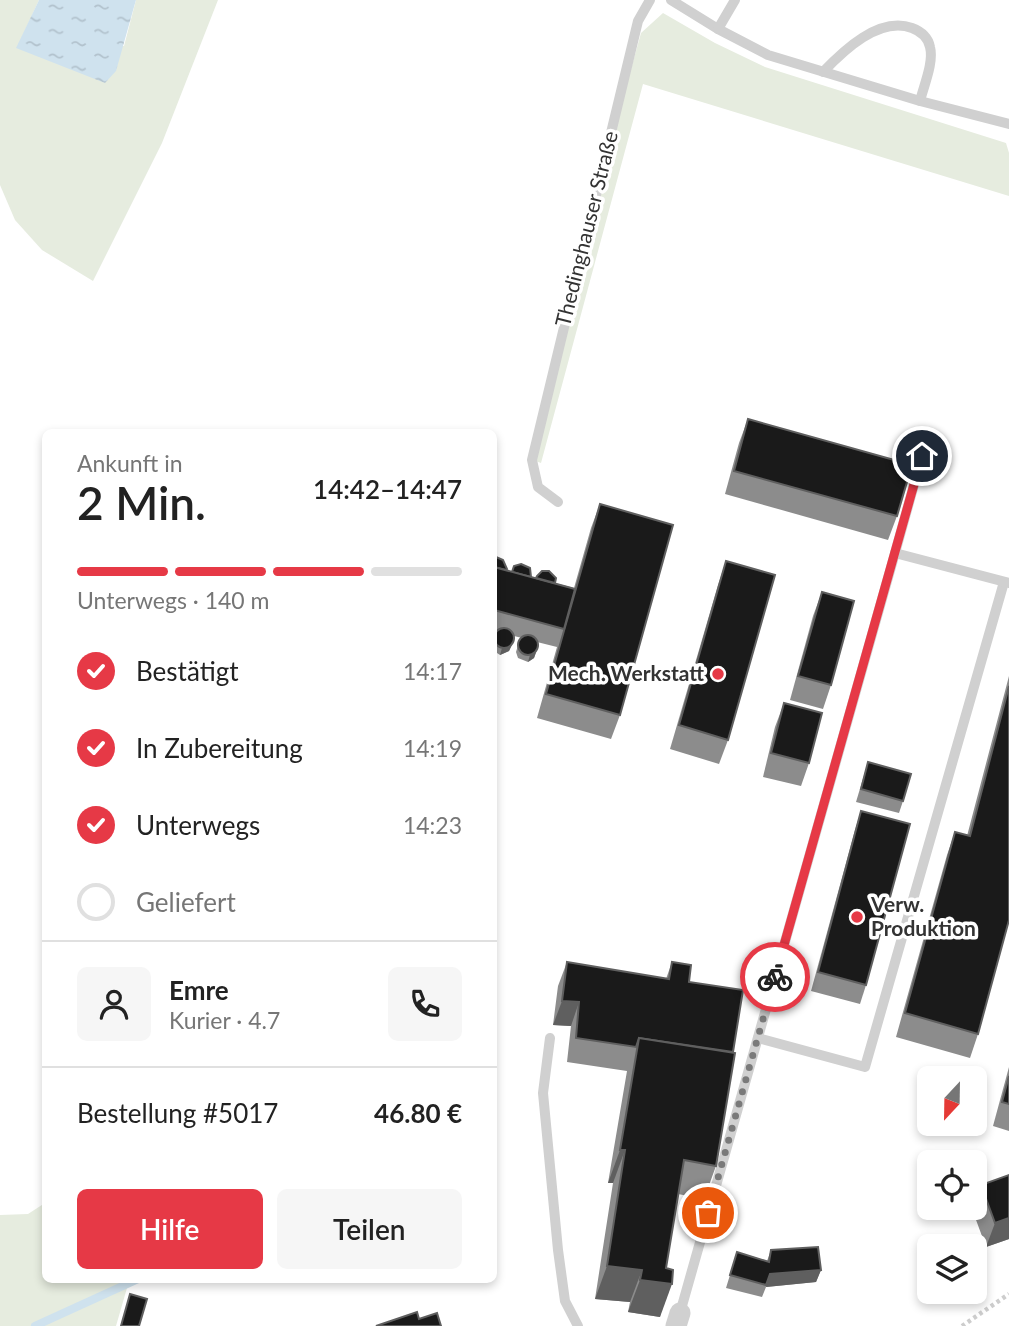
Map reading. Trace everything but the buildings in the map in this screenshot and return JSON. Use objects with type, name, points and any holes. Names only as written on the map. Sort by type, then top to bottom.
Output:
[{"type":"lane","name":"Thedinghauser Straße","points":[[558,502],[538,487],[532,460],[638,21],[650,0]]},
{"type":"lane","points":[[671,0],[768,55],[920,101],[1009,124]]},
{"type":"lane","points":[[718,29],[735,0]]},
{"type":"lane","points":[[823,72],[841,53],[864,36],[896,25],[907,26],[918,31],[930,47],[920,101]]},
{"type":"lane","points":[[678,1319],[922,456]]},
{"type":"lane","points":[[758,1038],[865,1067],[1006,583],[895,553]]},
{"type":"lane","points":[[550,1038],[543,1093],[558,1250],[565,1301],[578,1326]]},
{"type":"path","points":[[962,1326],[1009,1294]]},
{"type":"shaded area","points":[[0,0],[39,0],[17,48],[124,46],[136,0],[218,0],[162,143],[93,281],[42,250],[15,220],[0,185]]},
{"type":"shaded area","points":[[663,13],[715,43],[765,67],[1006,143],[1009,153],[1009,196],[643,84],[541,463],[533,460],[588,224],[641,33]]},
{"type":"shaded area","points":[[42,1205],[42,1283],[135,1283],[127,1288],[116,1326],[0,1326],[0,1215],[28,1214]]},
{"type":"water","points":[[39,0],[136,0],[116,71],[105,83],[16,48]]},
{"type":"waterway","points":[[35,1326],[129,1283]]},
{"type":"way so far","points":[[708,1213],[775,977]]},
{"type":"place","name":"Mech. Werkstatt","points":[[718,674]]},
{"type":"place","name":"Verw. Produktion","points":[[857,917]]},
{"type":"route","points":[[775,977],[922,456]]}]
